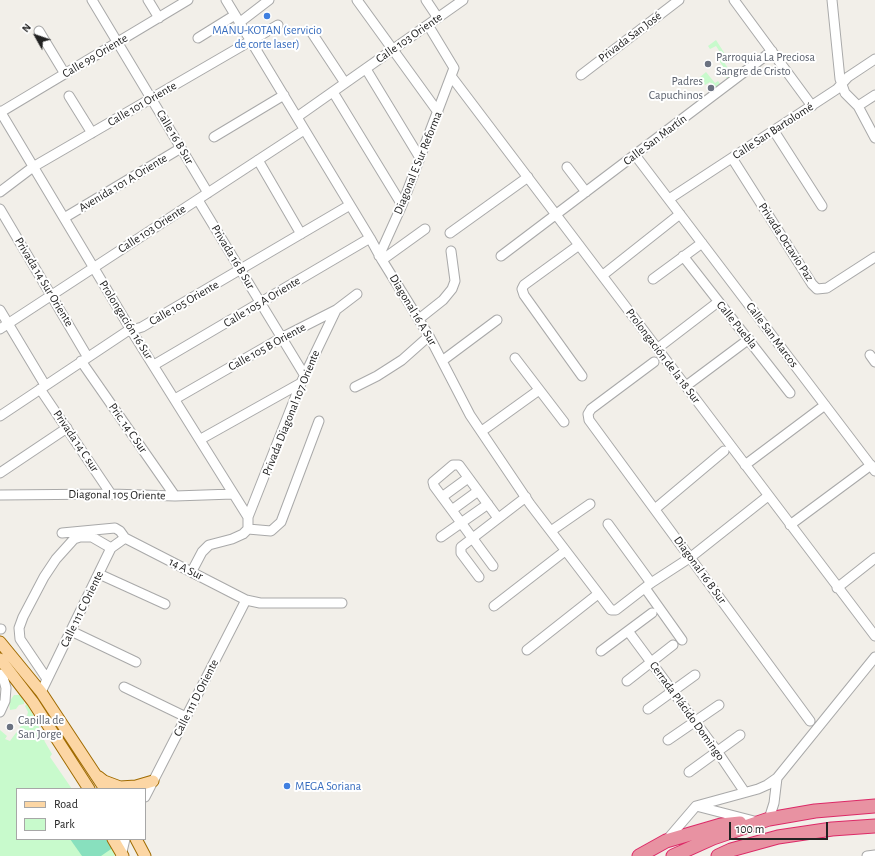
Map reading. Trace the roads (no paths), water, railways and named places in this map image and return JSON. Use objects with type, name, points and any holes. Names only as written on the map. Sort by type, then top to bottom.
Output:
[{"type":"highway","points":[[639,856],[666,841],[721,825],[764,821],[815,811],[875,806]]},
{"type":"highway","points":[[674,856],[713,838],[764,821]]},
{"type":"highway","points":[[718,856],[731,850],[778,837],[832,828],[875,826]]},
{"type":"highway","points":[[746,856],[778,837]]},
{"type":"main road","points":[[0,642],[41,692],[104,788]]},
{"type":"main road","points":[[1,666],[33,702],[88,788]]},
{"type":"main road","points":[[47,723],[49,735],[80,788]]},
{"type":"main road","points":[[95,773],[104,781],[120,787],[136,786],[153,781]]},
{"type":"main road","points":[[114,840],[124,849]]},
{"type":"main road","points":[[137,840],[145,856]]},
{"type":"street","name":"Calle 16 B Sur","points":[[92,0],[208,193]]},
{"type":"street","points":[[148,0],[159,18]]},
{"type":"street","name":"Calle 99 Oriente","points":[[0,112],[188,0]]},
{"type":"street","name":"Diagonal 16 A Sur","points":[[226,0],[370,238],[380,258],[429,336],[470,415],[526,497],[565,551],[613,611],[648,586]]},
{"type":"street","points":[[198,38],[237,19],[269,0]]},
{"type":"street","points":[[357,0],[438,112]]},
{"type":"street","points":[[426,0],[438,18]]},
{"type":"street","name":"Calle 103 Oriente","points":[[297,117],[463,0]]},
{"type":"street","name":"Privada San José","points":[[581,75],[679,0]]},
{"type":"street","points":[[734,0],[812,106]]},
{"type":"street","points":[[832,0],[842,83],[845,93],[858,106],[875,138]]},
{"type":"street","name":"Calle 101 Oriente","points":[[0,192],[33,166],[152,99],[278,25]]},
{"type":"street","name":"Prolongación de la 18 Sur","points":[[428,25],[453,72],[528,177],[837,588],[875,636]]},
{"type":"street","points":[[39,31],[65,74]]},
{"type":"street","points":[[312,33],[345,83]]},
{"type":"street","name":"Calle San Martín","points":[[501,256],[772,51]]},
{"type":"street","name":"Calle San Bartolomé","points":[[669,199],[812,106],[837,89],[842,83],[875,59]]},
{"type":"street","points":[[366,69],[420,158]]},
{"type":"street","name":"Diagonal E Sur Reforma","points":[[380,258],[453,72]]},
{"type":"street","points":[[333,92],[402,205]]},
{"type":"street","points":[[214,137],[284,95]]},
{"type":"street","points":[[858,106],[875,95]]},
{"type":"street","points":[[69,96],[92,133]]},
{"type":"street","name":"Prolongación 16 Sur","points":[[0,112],[131,330],[201,439],[248,517]]},
{"type":"street","name":"Calle 103 Oriente","points":[[4,326],[304,130]]},
{"type":"street","points":[[774,131],[822,206]]},
{"type":"street","name":"Avenida 101 A Oriente","points":[[64,218],[181,148]]},
{"type":"street","name":"Calle San Marcos","points":[[635,154],[873,468]]},
{"type":"street","name":"Privada Octavio Paz","points":[[732,158],[812,284],[817,289],[827,288],[875,257]]},
{"type":"street","points":[[258,160],[301,234]]},
{"type":"street","points":[[567,167],[586,192]]},
{"type":"street","points":[[450,233],[528,177]]},
{"type":"street","name":"Privada 16 B Sur","points":[[198,200],[261,303],[303,380]]},
{"type":"street","name":"Calle 105 Oriente","points":[[1,413],[131,330],[142,327],[350,205]]},
{"type":"street","name":"Privada 14 Sur Oriente","points":[[0,209],[52,295],[84,359]]},
{"type":"street","points":[[603,275],[680,214]]},
{"type":"street","points":[[380,258],[425,229]]},
{"type":"street","name":"Calle 105 A Oriente","points":[[154,365],[370,238]]},
{"type":"street","points":[[653,279],[702,243]]},
{"type":"street","points":[[579,244],[524,285],[522,289],[524,295],[582,376]]},
{"type":"street","points":[[419,319],[443,300],[452,289],[455,281],[451,251]]},
{"type":"street","name":"Calle Puebla","points":[[683,256],[790,393]]},
{"type":"street","name":"Calle 105 B Oriente","points":[[175,399],[281,338],[336,310],[357,294]]},
{"type":"street","points":[[658,348],[718,302]]},
{"type":"street","name":"Privada 14 C sur","points":[[0,310],[4,326],[67,428],[111,494]]},
{"type":"street","name":"Privada Diagonal 107 Oriente","points":[[248,517],[303,380],[336,310]]},
{"type":"street","points":[[442,361],[497,320]]},
{"type":"street","points":[[355,387],[402,360],[429,336]]},
{"type":"street","points":[[686,386],[749,339]]},
{"type":"street","points":[[515,358],[564,422]]},
{"type":"street","name":"Pric. 14 C Sur","points":[[84,359],[175,496]]},
{"type":"street","name":"Diagonal 16 B Sur","points":[[654,362],[591,409],[588,414],[589,420],[810,721]]},
{"type":"street","points":[[201,439],[303,380]]},
{"type":"street","points":[[482,431],[539,390]]},
{"type":"street","points":[[745,465],[825,405]]},
{"type":"street","points":[[248,529],[271,531],[281,522],[319,421]]},
{"type":"street","points":[[0,473],[67,428]]},
{"type":"street","points":[[655,509],[724,452]]},
{"type":"street","points":[[493,566],[433,484],[453,465],[459,465],[498,518]]},
{"type":"street","points":[[790,525],[873,468]]},
{"type":"street","points":[[442,497],[468,478]]},
{"type":"street","points":[[452,510],[478,491]]},
{"type":"street","name":"Diagonal 105 Oriente","points":[[0,495],[111,494],[175,496],[233,494]]},
{"type":"street","points":[[648,586],[691,558],[768,496]]},
{"type":"street","points":[[479,578],[460,551],[461,546],[526,497]]},
{"type":"street","points":[[441,537],[488,504]]},
{"type":"street","points":[[551,531],[590,504]]},
{"type":"street","points":[[192,571],[202,552],[209,545],[232,539],[243,534],[248,529],[248,517]]},
{"type":"street","points":[[608,524],[682,640]]},
{"type":"street","points":[[62,533],[115,528],[122,535]]},
{"type":"street","name":"14 A Sur","points":[[122,535],[246,600]]},
{"type":"street","name":"Calle 111 C Oriente","points":[[41,692],[111,548],[122,535]]},
{"type":"street","points":[[47,679],[20,639],[18,633],[23,617],[44,577],[69,543],[80,537],[92,536],[111,548]]},
{"type":"street","points":[[494,606],[565,551]]},
{"type":"street","points":[[837,588],[875,558]]},
{"type":"street","points":[[99,574],[165,604]]},
{"type":"street","points":[[527,650],[598,594]]},
{"type":"street","points":[[246,600],[260,602],[342,603]]},
{"type":"street","name":"Calle 111 D Oriente","points":[[146,795],[246,600]]},
{"type":"street","points":[[601,651],[652,613]]},
{"type":"street","points":[[71,631],[136,662]]},
{"type":"street","name":"Cerrada Plácido Domingo","points":[[628,631],[717,751],[744,791]]},
{"type":"street","points":[[627,681],[651,661],[674,645]]},
{"type":"street","points":[[666,841],[696,806],[767,785],[777,778],[875,657]]},
{"type":"street","points":[[0,712],[5,701],[6,688],[1,666]]},
{"type":"street","points":[[648,709],[695,675]]},
{"type":"street","points":[[124,686],[186,717]]},
{"type":"street","points":[[668,740],[718,705]]},
{"type":"street","points":[[689,772],[740,735]]},
{"type":"street","points":[[696,806],[764,821],[774,802],[777,778]]},
{"type":"street","points":[[867,856],[875,855]]},
{"type":"place","name":"MANU-KOTAN (servicio de corte laser)","points":[[267,16]]},
{"type":"place","name":"Parroquia La Preciosa Sangre de Cristo","points":[[708,64]]},
{"type":"place","name":"Padres Capuchinos","points":[[711,88]]},
{"type":"place","name":"Capilla de San Jorge","points":[[10,727]]},
{"type":"place","name":"MEGA Soriana","points":[[287,786]]}]
